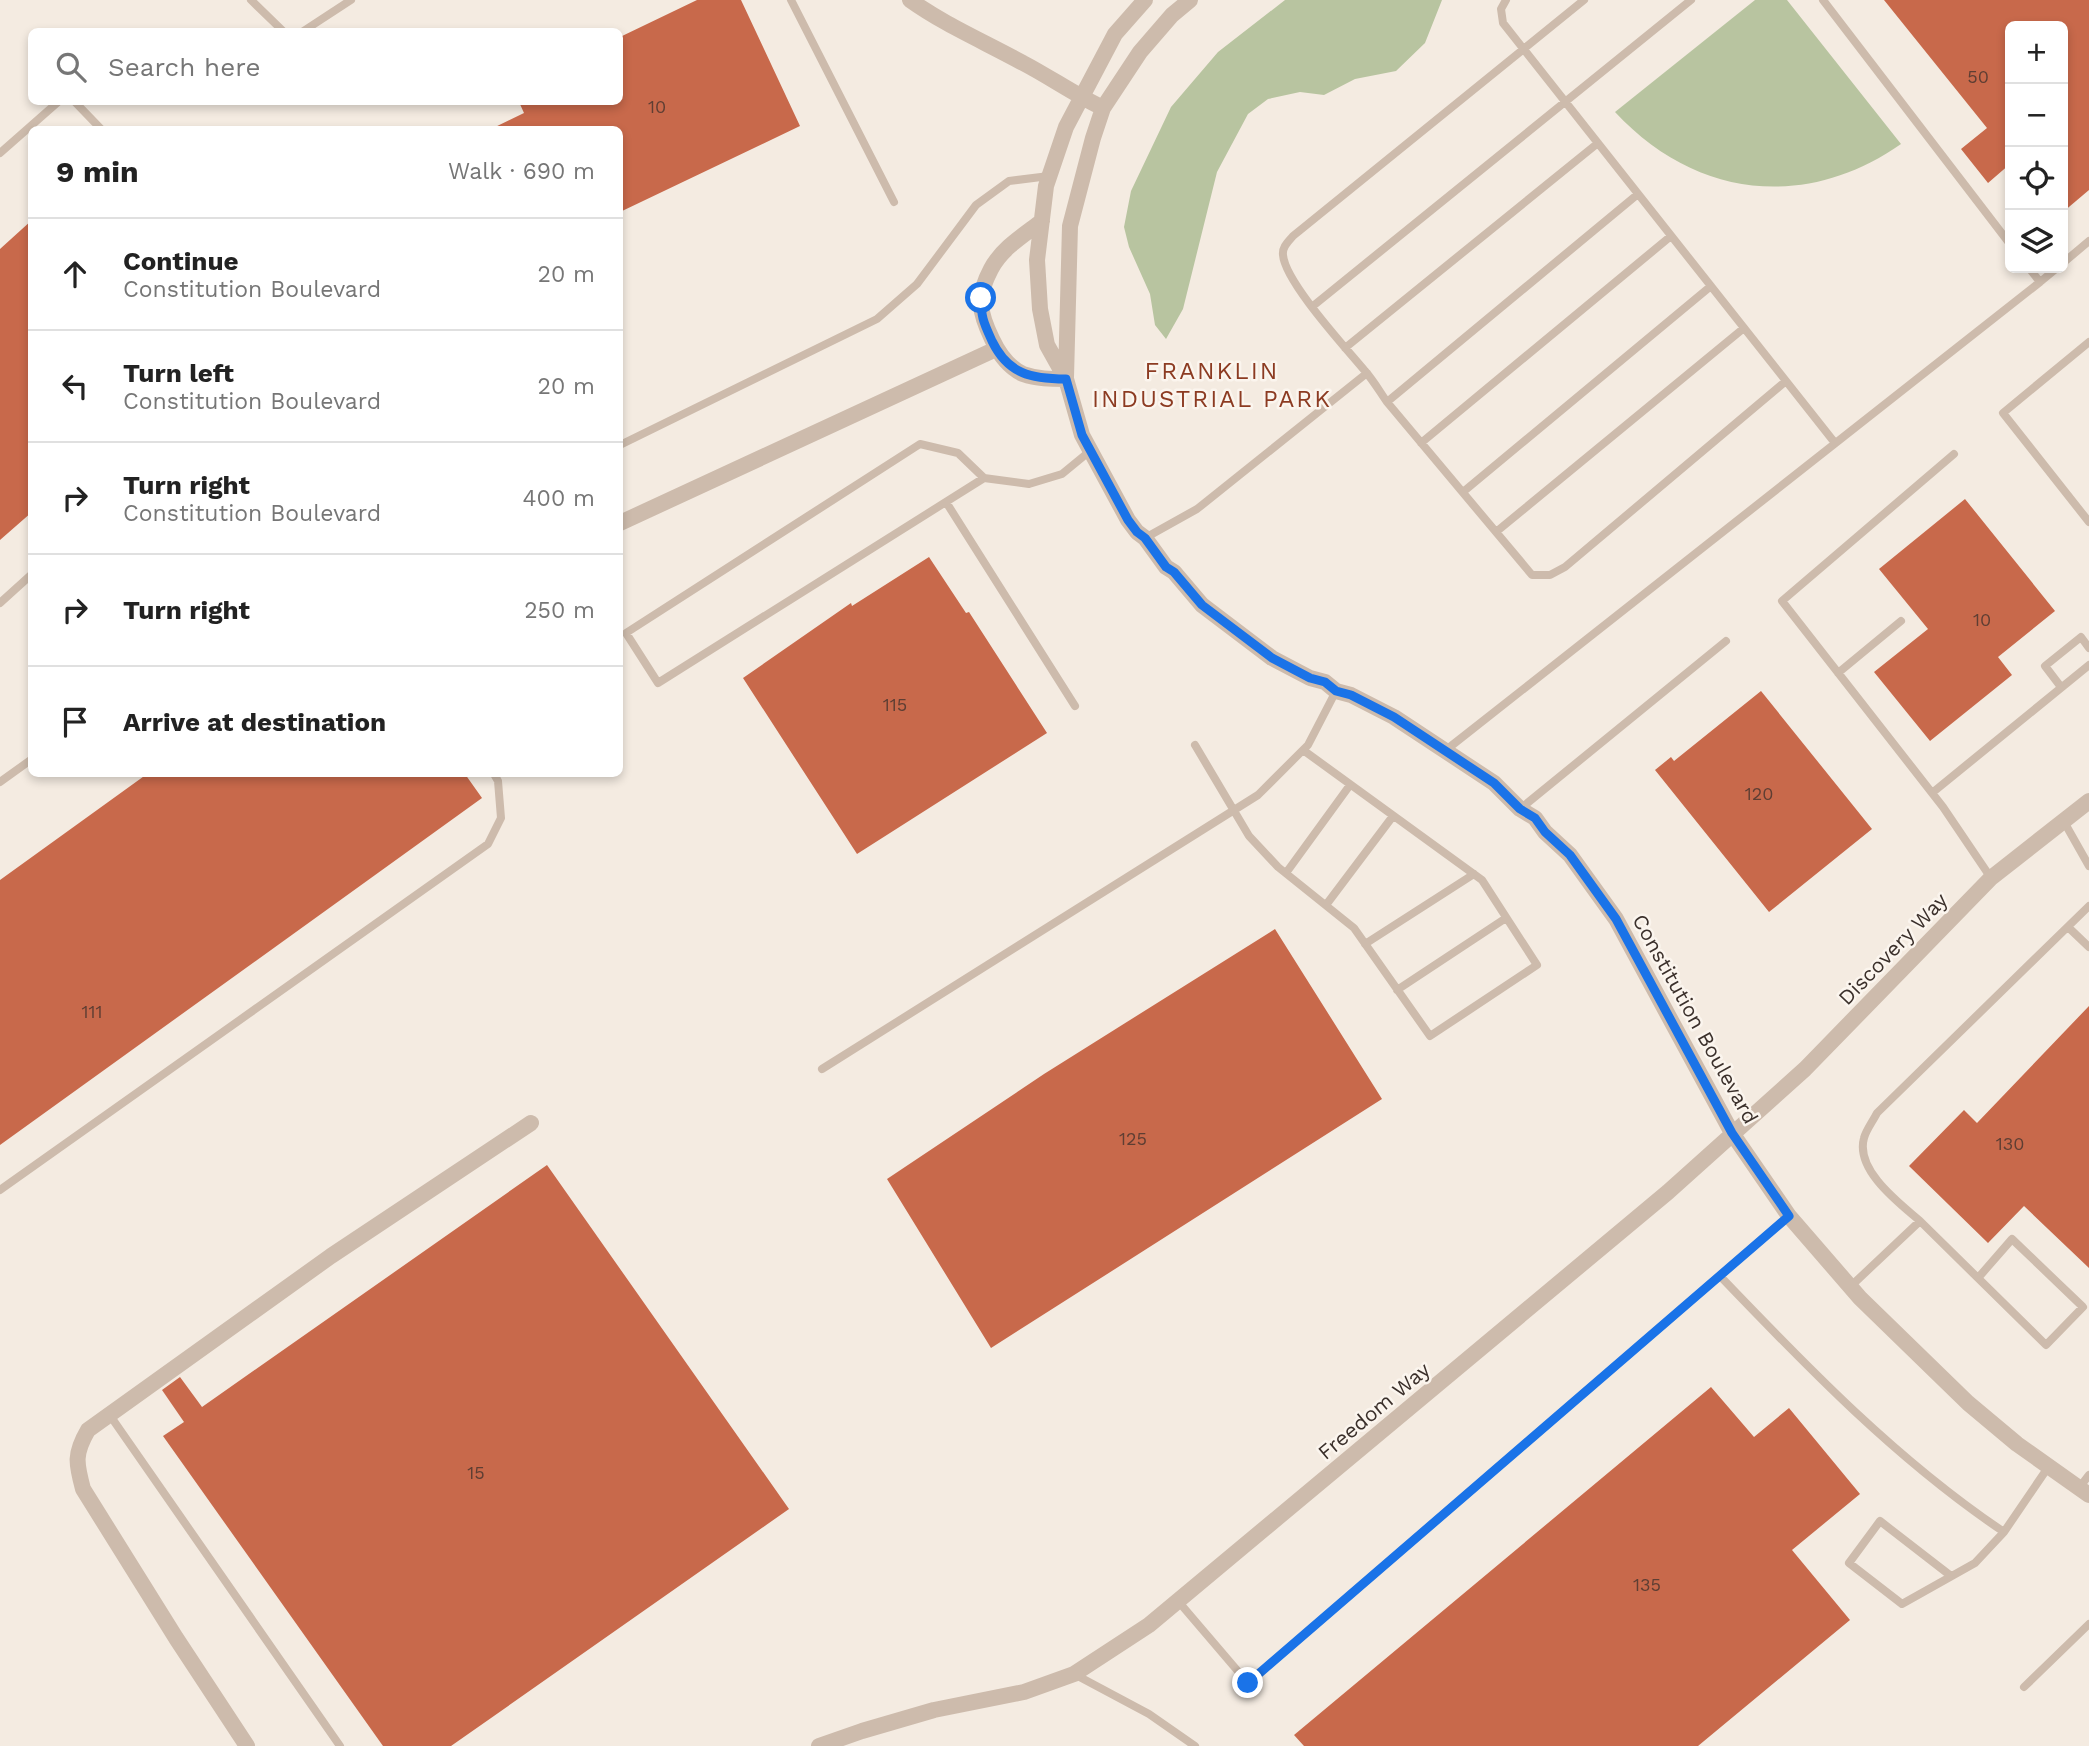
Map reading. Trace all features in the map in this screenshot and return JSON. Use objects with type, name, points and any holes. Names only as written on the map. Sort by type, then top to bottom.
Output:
[{"type":"street","points":[[910,0],[933,16],[1103,108]]},
{"type":"street","name":"Constitution Boulevard","points":[[1145,0],[1115,34],[1066,127],[1046,186],[1037,260],[1040,309],[1047,345],[1066,379],[1082,435],[1128,520],[1166,567],[1174,572],[1202,605],[1272,658],[1394,717],[1494,783],[1520,809],[1535,818],[1545,832],[1570,855],[1616,919],[1732,1133],[1789,1216],[1860,1298],[1968,1403],[2049,1466],[2086,1486]]},
{"type":"street","name":"Constitution Boulevard","points":[[1066,379],[1070,226],[1103,108],[1140,52],[1172,15],[1191,0]]},
{"type":"street","points":[[1042,221],[1000,256],[986,281],[981,298],[982,319],[1006,363],[1021,373],[1041,379],[1066,379]]},
{"type":"street","points":[[623,522],[996,349]]},
{"type":"street","name":"Discovery Way","points":[[1732,1133],[1805,1069],[1992,878],[2089,801]]},
{"type":"street","points":[[247,1746],[83,1489],[76,1462],[79,1445],[88,1430],[331,1256],[531,1123]]},
{"type":"street","name":"Freedom Way","points":[[819,1746],[934,1710],[1024,1692],[1074,1674],[1126,1642],[1657,1201],[1732,1133]]},
{"type":"lane","points":[[251,0],[280,28]]},
{"type":"lane","points":[[308,28],[351,0]]},
{"type":"lane","points":[[791,0],[894,202]]},
{"type":"lane","points":[[1506,0],[1501,9],[1503,23],[1835,443]]},
{"type":"lane","points":[[1584,0],[1293,236],[1283,249],[1283,258],[1292,278],[1387,402],[1532,575],[1550,575],[1565,567],[1786,381]]},
{"type":"lane","points":[[1313,306],[1691,0]]},
{"type":"lane","points":[[1823,0],[2005,237]]},
{"type":"lane","points":[[31,126],[55,105]]},
{"type":"lane","points":[[78,105],[98,126]]},
{"type":"lane","points":[[0,153],[28,128]]},
{"type":"lane","points":[[1345,348],[1598,143]]},
{"type":"lane","points":[[623,444],[877,319],[917,284],[976,205],[1009,181],[1049,176]]},
{"type":"lane","points":[[1387,402],[1638,194]]},
{"type":"lane","points":[[1421,443],[1671,236]]},
{"type":"lane","points":[[2068,259],[2089,242]]},
{"type":"lane","points":[[2033,273],[2040,282]]},
{"type":"lane","points":[[1446,750],[2051,273]]},
{"type":"lane","points":[[1462,492],[1711,286]]},
{"type":"lane","points":[[1496,533],[1744,328]]},
{"type":"lane","points":[[2089,342],[2003,413],[2089,522]]},
{"type":"lane","points":[[1145,538],[1197,509],[1367,373]]},
{"type":"lane","points":[[984,478],[659,682],[626,633],[920,444],[958,453],[984,478],[1029,484],[1062,474],[1090,451]]},
{"type":"lane","points":[[1954,454],[1782,601],[1931,793],[1992,878]]},
{"type":"lane","points":[[946,502],[1075,706]]},
{"type":"lane","points":[[0,603],[28,578]]},
{"type":"lane","points":[[1838,673],[1901,621]]},
{"type":"lane","points":[[2062,687],[2045,666],[2081,637],[2089,648]]},
{"type":"lane","points":[[1520,809],[1726,641]]},
{"type":"lane","points":[[1931,793],[2089,665]]},
{"type":"lane","points":[[822,1069],[1258,796],[1308,745],[1336,691]]},
{"type":"lane","points":[[1195,745],[1249,836],[1286,873],[1354,928],[1430,1036],[1537,965],[1482,880],[1303,750]]},
{"type":"lane","points":[[0,782],[28,762]]},
{"type":"lane","points":[[0,1189],[488,844],[501,818],[496,777]]},
{"type":"lane","points":[[1286,873],[1350,785]]},
{"type":"lane","points":[[1326,905],[1393,816]]},
{"type":"lane","points":[[2063,820],[2089,866]]},
{"type":"lane","points":[[1365,944],[1474,874]]},
{"type":"lane","points":[[1978,1278],[2012,1240],[2083,1307],[2046,1345],[1885,1190],[1866,1164],[1863,1139],[1877,1113],[2089,906]]},
{"type":"lane","points":[[1397,990],[1506,918]]},
{"type":"lane","points":[[2068,926],[2089,947]]},
{"type":"lane","points":[[1178,1601],[1248,1683],[1789,1216]]},
{"type":"lane","points":[[1851,1286],[1920,1221]]},
{"type":"lane","points":[[1720,1276],[1811,1371],[1956,1500],[2004,1532]]},
{"type":"lane","points":[[109,1415],[340,1746]]},
{"type":"lane","points":[[1951,1576],[1880,1521],[1849,1563],[1902,1604],[1975,1563],[2004,1532],[2049,1466]]},
{"type":"lane","points":[[2024,1687],[2089,1624]]},
{"type":"lane","points":[[1074,1674],[1149,1714],[1195,1746]]},
{"type":"green space","points":[[1285,0],[1442,0],[1425,43],[1396,71],[1355,79],[1324,95],[1300,92],[1268,99],[1248,114],[1217,172],[1183,309],[1166,339],[1155,325],[1150,294],[1129,247],[1124,227],[1131,191],[1171,107],[1218,52]]},
{"type":"green space","points":[[1755,0],[1787,0],[1901,144],[1864,165],[1827,179],[1789,186],[1752,185],[1715,178],[1680,163],[1646,141],[1615,112]]},
{"type":"building","points":[[697,0],[741,0],[800,126],[623,211],[623,126],[497,126],[524,113],[520,105],[623,105],[623,36]]},
{"type":"building","points":[[1884,0],[2089,0],[2089,190],[2068,208],[2068,21],[2005,21],[2005,168],[1988,183],[1961,149],[1987,128]]},
{"type":"building","points":[[28,224],[28,516],[0,540],[0,249]]},
{"type":"building","points":[[1965,499],[2055,611],[1998,657],[2012,675],[1930,741],[1874,672],[1928,629],[1879,569]]},
{"type":"building","points":[[929,557],[966,613],[969,612],[1047,733],[857,854],[743,678],[851,603],[852,606]]},
{"type":"building","points":[[1761,691],[1872,829],[1769,912],[1655,770],[1671,757],[1674,761]]},
{"type":"building","points":[[143,777],[467,777],[482,798],[0,1145],[0,880]]},
{"type":"building","points":[[1275,929],[1382,1099],[991,1348],[887,1179],[1044,1074]]},
{"type":"building","points":[[2089,1006],[2089,1268],[2024,1206],[1988,1243],[1909,1166],[1964,1110],[1977,1123]]},
{"type":"building","points":[[547,1165],[789,1509],[451,1746],[383,1746],[163,1436],[184,1422],[162,1390],[180,1377],[202,1407]]},
{"type":"building","points":[[1711,1387],[1754,1437],[1789,1408],[1860,1494],[1792,1550],[1850,1620],[1698,1746],[1304,1746],[1294,1735]]},
{"type":"district","name":"FRANKLIN INDUSTRIAL PARK","points":[[1212,385]]},
{"type":"route","points":[[981,298],[985,328],[1006,363],[1021,373],[1041,379],[1066,379],[1082,435],[1128,520],[1166,567],[1174,572],[1202,605],[1272,658],[1394,717],[1446,750],[1494,783],[1520,809],[1535,818],[1545,832],[1570,855],[1616,919],[1732,1133],[1789,1216],[1248,1683]]}]
